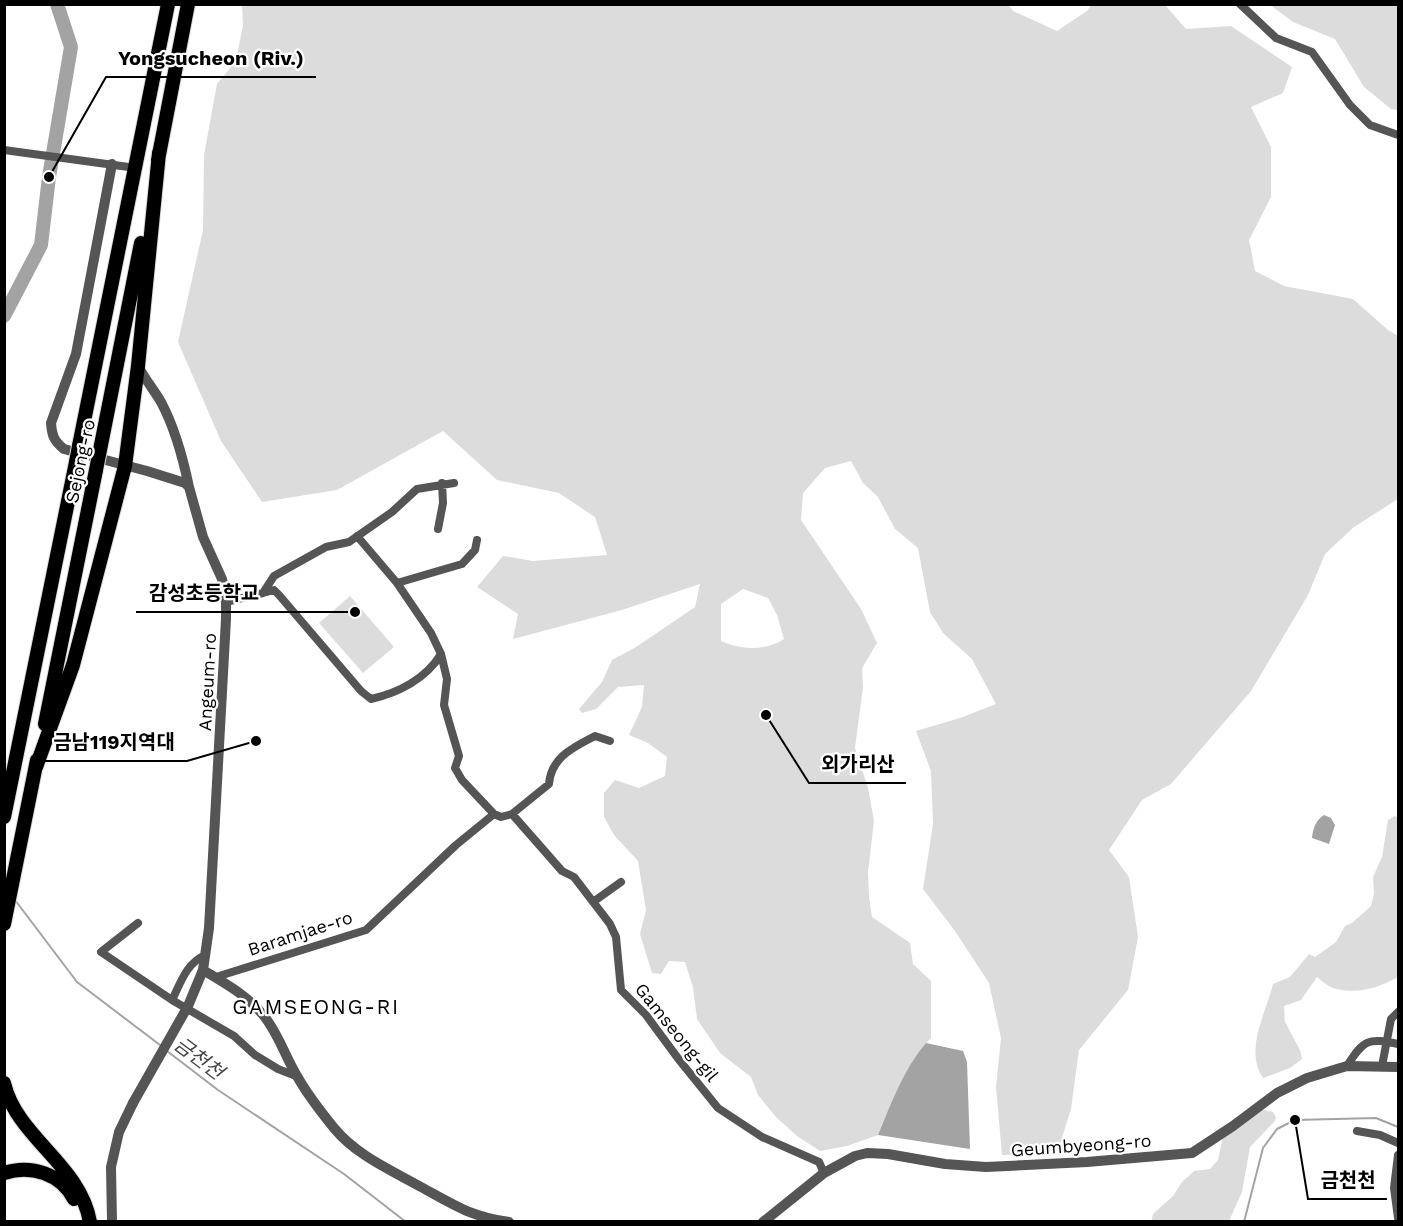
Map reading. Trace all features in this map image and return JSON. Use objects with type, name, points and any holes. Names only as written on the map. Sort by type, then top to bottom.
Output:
[{"type":"highway","name":"Sejong-ro","points":[[5,816],[168,4]]},
{"type":"highway","name":"Sejong-ro","points":[[4,924],[188,4]]},
{"type":"highway","points":[[36,767],[73,665],[125,466],[138,366],[159,153]]},
{"type":"highway","points":[[4,1083],[15,1109],[75,1182],[90,1221]]},
{"type":"highway","points":[[4,1173],[34,1170],[60,1180],[69,1188],[82,1221]]},
{"type":"street","points":[[1240,4],[1276,38],[1312,52],[1350,105],[1370,125],[1398,135]]},
{"type":"street","points":[[4,150],[136,168]]},
{"type":"street","points":[[112,164],[76,354],[51,423],[52,435],[55,442],[64,450],[185,483],[189,487]]},
{"type":"street","name":"Angeum-ro","points":[[112,1221],[111,1167],[119,1132],[188,1006],[202,970],[210,916],[224,670],[226,602],[222,579],[203,537],[183,458],[170,422],[160,400],[138,366]]},
{"type":"street","points":[[263,593],[274,576],[326,547],[349,542],[392,512],[417,489],[442,483],[454,483]]},
{"type":"street","points":[[438,529],[443,503],[442,483]]},
{"type":"street","points":[[357,536],[397,583],[431,633],[441,654],[447,679],[444,705],[459,756],[455,768],[462,780],[495,814],[501,817],[512,814],[549,784],[552,767],[571,749],[596,736],[610,741]]},
{"type":"street","points":[[397,583],[462,564],[475,550],[477,540]]},
{"type":"street","points":[[226,602],[274,590],[361,691],[371,699],[388,695],[406,686],[429,671],[441,654]]},
{"type":"street","name":"Baramjae-ro","points":[[216,977],[366,930],[456,844],[495,814]]},
{"type":"street","name":"Gamseong-gil","points":[[512,814],[562,871],[574,877],[610,924],[616,937],[621,990],[646,1015],[718,1108],[762,1137],[819,1162],[824,1173]]},
{"type":"street","points":[[593,902],[621,882]]},
{"type":"street","points":[[138,923],[102,952],[172,1000],[234,1036],[255,1055],[278,1069],[296,1076]]},
{"type":"street","points":[[172,1000],[187,968],[196,959],[205,955]]},
{"type":"street","points":[[202,970],[229,983],[263,1014],[279,1036],[296,1076],[335,1130],[373,1161],[459,1209],[485,1219],[509,1221]]},
{"type":"street","points":[[1382,1066],[1391,1020],[1398,1012]]},
{"type":"street","points":[[1347,1066],[1356,1051],[1368,1042],[1377,1039],[1398,1044]]},
{"type":"street","name":"Geumbyeong-ro","points":[[763,1221],[824,1173],[855,1156],[867,1153],[888,1154],[945,1164],[986,1167],[1087,1162],[1192,1153],[1277,1093],[1307,1078],[1347,1066],[1398,1067]]},
{"type":"street","points":[[1357,1131],[1380,1135],[1398,1143]]},
{"type":"street","points":[[1398,1155],[1394,1188],[1398,1218]]},
{"type":"shaded area","points":[[1008,4],[1013,11],[1057,31],[1087,11],[1091,5],[1165,5],[1186,29],[1231,26],[1292,67],[1283,93],[1251,107],[1271,147],[1271,197],[1249,240],[1255,271],[1284,286],[1353,299],[1398,336],[1398,499],[1354,527],[1325,554],[1308,595],[1251,691],[1171,784],[1142,800],[1109,850],[1129,877],[1138,937],[1128,990],[1079,1050],[1071,1109],[1057,1153],[1002,1155],[996,1087],[1001,1038],[989,983],[955,931],[923,889],[933,824],[931,771],[916,731],[996,704],[972,659],[943,633],[930,612],[918,548],[895,529],[878,497],[863,483],[851,461],[825,468],[803,493],[801,520],[861,609],[877,643],[862,668],[863,687],[855,748],[868,788],[874,821],[868,872],[869,897],[872,917],[910,943],[913,964],[931,981],[931,1038],[907,1072],[878,1135],[847,1146],[820,1151],[797,1136],[776,1117],[758,1095],[751,1077],[720,1053],[697,1019],[693,987],[685,962],[669,961],[661,974],[652,973],[640,934],[646,910],[638,861],[614,835],[604,817],[604,793],[615,780],[639,788],[665,776],[667,757],[648,743],[629,735],[642,707],[644,685],[618,687],[596,709],[582,713],[579,709],[602,682],[612,660],[636,647],[695,607],[700,584],[622,610],[513,639],[518,614],[477,587],[503,556],[533,561],[607,555],[595,517],[559,493],[497,480],[443,431],[337,490],[262,502],[221,441],[178,342],[203,230],[204,155],[217,84],[236,61],[243,25],[242,5]],"holes":[[[743,589],[768,598],[777,615],[784,639],[770,646],[753,648],[721,641],[721,604]]]},
{"type":"shaded area","points":[[1270,5],[1398,5],[1398,110],[1391,109],[1364,87],[1335,39],[1293,22]]},
{"type":"shaded area","points":[[350,596],[394,647],[363,673],[319,623]]},
{"type":"shaded area","points":[[1324,815],[1331,818],[1335,825],[1329,844],[1312,838],[1315,825]]},
{"type":"shaded area","points":[[1395,816],[1398,818],[1398,977],[1375,987],[1350,991],[1333,988],[1317,977],[1301,1000],[1284,1006],[1285,1022],[1300,1050],[1302,1059],[1290,1068],[1263,1078],[1258,1067],[1256,1044],[1273,984],[1290,977],[1309,954],[1315,957],[1336,942],[1345,926],[1352,923],[1371,906],[1374,893],[1373,877],[1382,857],[1388,820]]},
{"type":"shaded area","points":[[926,1043],[963,1051],[967,1062],[970,1149],[878,1135],[905,1075]]},
{"type":"shaded area","points":[[1260,1109],[1273,1112],[1276,1118],[1250,1147],[1242,1192],[1229,1221],[1151,1222],[1153,1214],[1173,1196],[1182,1182],[1194,1171],[1210,1169],[1218,1160],[1223,1136]]},
{"type":"waterway","points":[[4,316],[41,245],[49,177],[71,47],[57,4]]},
{"type":"waterway","name":"금천천","points":[[15,900],[77,982],[160,1045]]},
{"type":"waterway","name":"금천천","points":[[167,1051],[218,1090],[344,1174],[406,1222]]},
{"type":"waterway","name":"금천천","points":[[1244,1222],[1263,1148],[1277,1129],[1295,1120],[1376,1118],[1398,1127]]},
{"type":"place","name":"Yongsucheon (Riv.)","points":[[49,177]]},
{"type":"place","name":"감성초등학교","points":[[355,612]]},
{"type":"place","name":"외가리산","points":[[766,715]]},
{"type":"place","name":"금남119지역대","points":[[256,741]]},
{"type":"place","name":"금천천","points":[[1295,1120]]},
{"type":"district","name":"GAMSEONG-RI","points":[[316,1006]]}]
